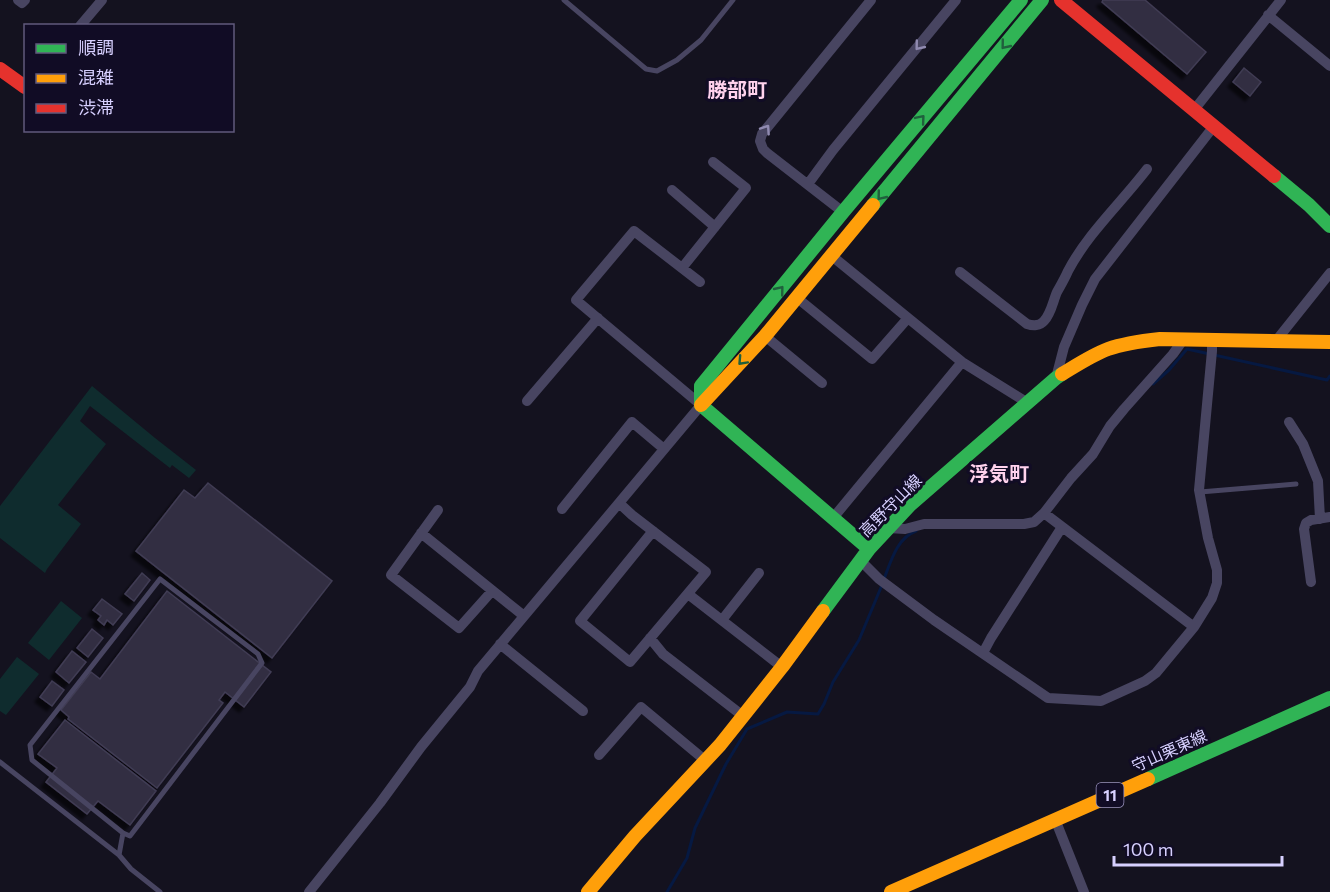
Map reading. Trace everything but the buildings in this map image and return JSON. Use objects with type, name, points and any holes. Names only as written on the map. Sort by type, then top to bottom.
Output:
[{"type":"street","points":[[18,0],[22,3],[25,0]]},
{"type":"street","points":[[82,24],[102,0]]},
{"type":"street","points":[[843,212],[763,149],[760,141],[762,134],[871,0]]},
{"type":"street","points":[[808,184],[833,150],[956,0]]},
{"type":"street","points":[[701,405],[701,386],[1021,0]]},
{"type":"street","points":[[309,892],[470,687],[478,671],[500,644],[701,405],[765,336],[1042,0]]},
{"type":"street","points":[[1060,0],[1309,205],[1330,226]]},
{"type":"street","points":[[1194,110],[1281,0]]},
{"type":"street","points":[[1268,15],[1330,66]]},
{"type":"street","points":[[0,69],[24,86]]},
{"type":"street","points":[[1056,378],[1064,346],[1095,279],[1214,126]]},
{"type":"street","points":[[682,268],[747,188],[713,162]]},
{"type":"street","points":[[960,272],[1027,324],[1033,326],[1040,324],[1045,321],[1075,258],[1147,169]]},
{"type":"street","points":[[672,190],[716,227]]},
{"type":"street","points":[[700,282],[634,231],[576,300],[833,518],[865,555],[879,579],[934,620],[1048,698],[1101,701],[1145,681],[1155,673],[1194,627],[1212,598],[1217,583],[1217,570],[1208,538],[1200,492],[1212,350]]},
{"type":"street","points":[[824,236],[835,252],[908,318],[962,362],[1028,403]]},
{"type":"street","points":[[1275,342],[1330,273]]},
{"type":"street","points":[[796,297],[872,359],[908,318]]},
{"type":"street","points":[[527,401],[598,318]]},
{"type":"street","points":[[765,336],[822,383]]},
{"type":"street","name":"高野守山線","points":[[588,892],[635,836],[706,761],[782,667],[865,555],[888,528],[910,505],[1056,378],[1087,358],[1108,349],[1160,339],[1183,340],[1212,350],[1275,342],[1330,342]]},
{"type":"street","points":[[888,528],[905,529],[924,524],[1024,524],[1048,516],[1071,478],[1093,454],[1110,426],[1183,340]]},
{"type":"street","points":[[833,518],[962,362]]},
{"type":"street","points":[[562,509],[632,422],[664,450]]},
{"type":"street","points":[[1289,422],[1303,444],[1318,481],[1325,518],[1311,520],[1306,523],[1304,529],[1311,582]]},
{"type":"street","points":[[620,503],[706,572],[630,662],[580,621],[653,531]]},
{"type":"street","points":[[438,510],[391,575],[459,628],[492,591]]},
{"type":"street","points":[[1048,516],[1194,627]]},
{"type":"street","points":[[983,653],[1062,527]]},
{"type":"street","points":[[421,533],[524,616]]},
{"type":"street","points":[[722,620],[759,573]]},
{"type":"street","points":[[688,594],[782,667]]},
{"type":"street","points":[[650,638],[663,654],[743,716]]},
{"type":"street","points":[[500,644],[583,711]]},
{"type":"street","name":"守山栗東線","points":[[891,892],[1330,698]]},
{"type":"street","points":[[599,755],[641,707],[706,761]]},
{"type":"street","points":[[1055,819],[1084,892]]},
{"type":"lane","points":[[564,0],[646,69],[657,71],[678,60],[701,40],[733,0]]},
{"type":"lane","points":[[1200,492],[1296,484]]},
{"type":"lane","points":[[160,579],[258,654],[262,663],[130,836],[123,833],[32,760],[30,745],[160,579]]},
{"type":"lane","points":[[0,762],[119,855],[131,869],[160,892]]},
{"type":"lane","points":[[119,855],[123,833]]},
{"type":"green space","points":[[92,386],[196,470],[189,478],[172,465],[170,468],[90,406],[80,421],[106,444],[58,505],[81,524],[45,573],[0,538],[0,506]]},
{"type":"green space","points":[[61,601],[82,618],[49,660],[28,643]]},
{"type":"green space","points":[[17,657],[39,674],[6,715],[0,711],[0,679]]},
{"type":"waterway","points":[[1153,384],[1187,349],[1327,380],[1330,376]]},
{"type":"waterway","points":[[884,579],[899,545],[909,534],[916,531]]},
{"type":"waterway","points":[[667,892],[687,858],[695,828],[726,764],[747,729],[787,712],[818,714],[833,682],[859,640],[882,585]]},
{"type":"traffic: fast","points":[[701,405],[701,386],[1021,0]]},
{"type":"traffic: fast","points":[[873,205],[1042,0]]},
{"type":"traffic: fast","points":[[1274,176],[1330,226]]},
{"type":"traffic: fast","points":[[823,611],[869,549],[910,505],[1062,374]]},
{"type":"traffic: fast","points":[[701,405],[869,549]]},
{"type":"traffic: fast","points":[[1148,779],[1330,698]]},
{"type":"traffic: slow","points":[[701,405],[765,336],[873,205]]},
{"type":"traffic: slow","points":[[1062,374],[1108,349],[1160,339],[1330,342]]},
{"type":"traffic: slow","points":[[588,892],[635,836],[720,745],[823,611]]},
{"type":"traffic: slow","points":[[891,892],[1148,779]]},
{"type":"traffic: jam","points":[[1061,0],[1274,176]]},
{"type":"traffic: jam","points":[[0,69],[24,86]]},
{"type":"district","name":"勝部町","points":[[737,89]]},
{"type":"district","name":"浮気町","points":[[999,473]]}]
